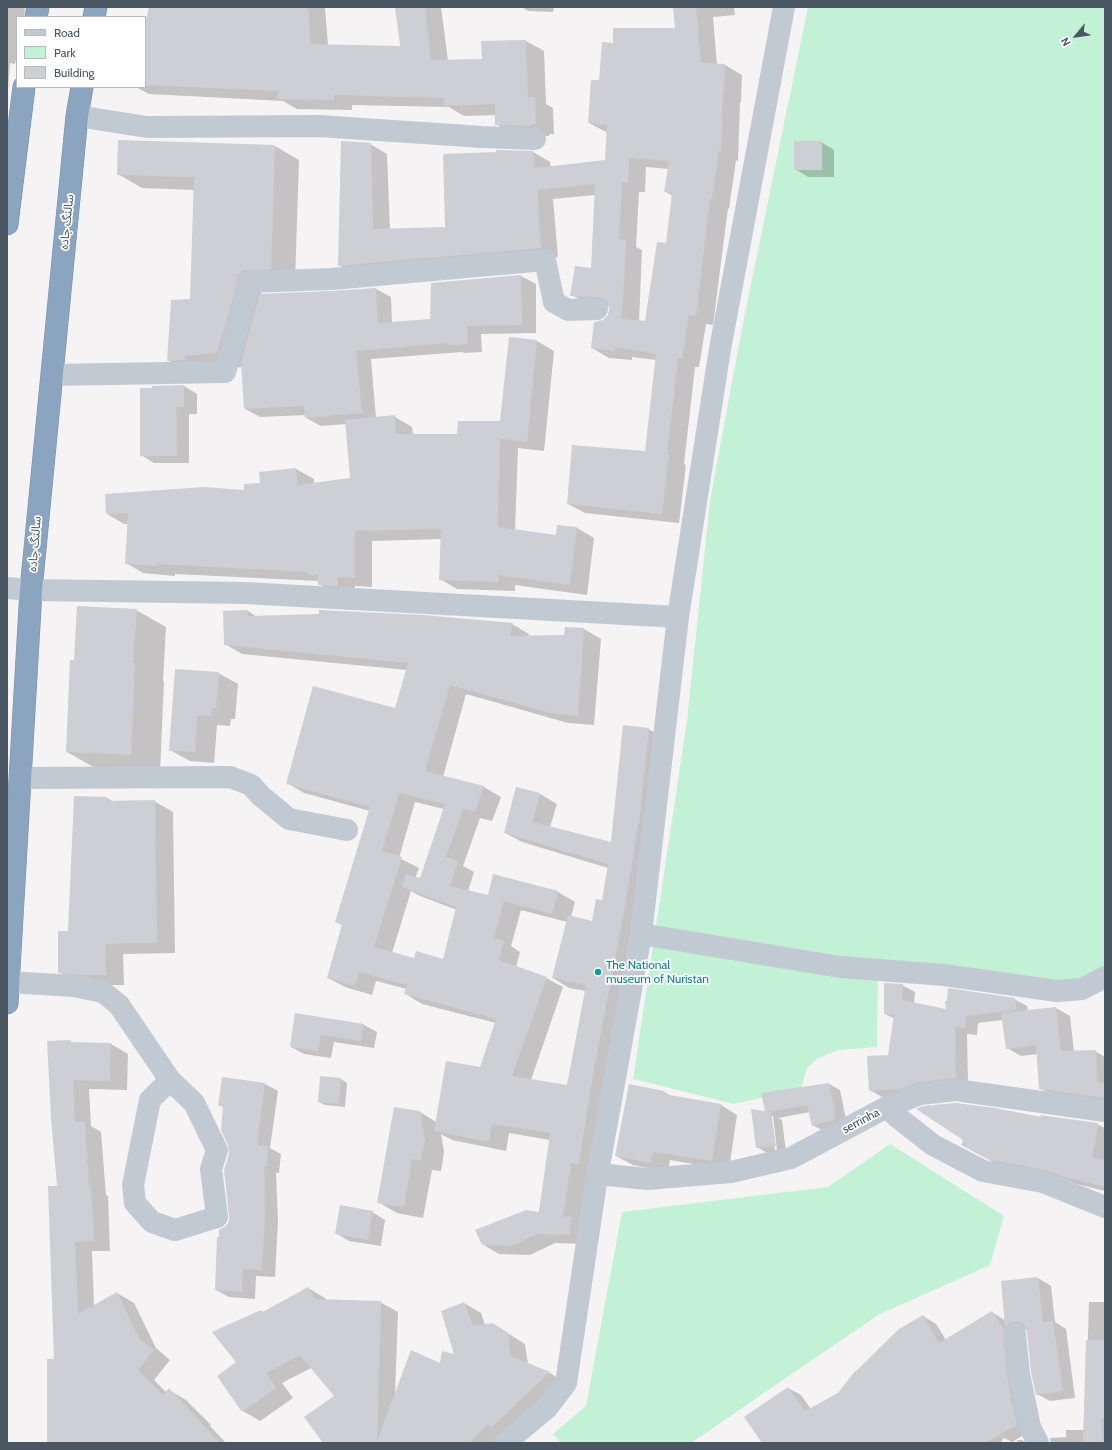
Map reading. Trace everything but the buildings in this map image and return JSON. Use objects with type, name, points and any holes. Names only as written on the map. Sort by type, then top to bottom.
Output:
[{"type":"highway","points":[[7,224],[24,88]]},
{"type":"highway","name":"سالنگ جاده","points":[[7,992],[31,590],[77,116],[82,88]]},
{"type":"street","points":[[505,1443],[547,1408],[566,1383],[598,1174],[641,934],[678,617],[720,349],[784,7]]},
{"type":"street","points":[[77,116],[147,127],[320,126],[535,140]]},
{"type":"street","points":[[52,375],[225,372],[244,305],[248,282],[332,279],[545,260],[554,302],[568,310],[597,309]]},
{"type":"street","points":[[7,588],[31,590],[245,593],[678,617]]},
{"type":"street","points":[[20,778],[230,777],[251,785],[261,796],[289,819],[347,830]]},
{"type":"street","points":[[641,934],[840,967],[944,975],[1057,990],[1082,988],[1105,977]]},
{"type":"street","points":[[7,992],[74,986],[103,992],[119,1005],[170,1080],[194,1103],[217,1150],[211,1169],[217,1217],[175,1230],[152,1222],[135,1203],[134,1185],[150,1100],[170,1080]]},
{"type":"street","points":[[887,1107],[920,1094],[956,1090],[1105,1111]]},
{"type":"street","name":"serrinha","points":[[598,1174],[648,1180],[731,1172],[791,1158],[887,1107],[896,1116],[933,1145],[983,1171],[1042,1182],[1105,1207]]},
{"type":"street","points":[[1015,1334],[1019,1374],[1030,1427],[1038,1443]]},
{"type":"green space","points":[[808,7],[1105,7],[1105,970],[1063,985],[917,962],[878,961],[877,1047],[838,1050],[817,1059],[807,1068],[801,1089],[734,1104],[633,1079],[687,721],[710,501],[742,328]]},
{"type":"green space","points":[[890,1144],[1004,1216],[990,1265],[878,1315],[691,1443],[561,1443],[553,1434],[586,1406],[622,1212],[828,1187]]},
{"type":"place","name":"The National museum of Nuristan","points":[[598,972]]}]
